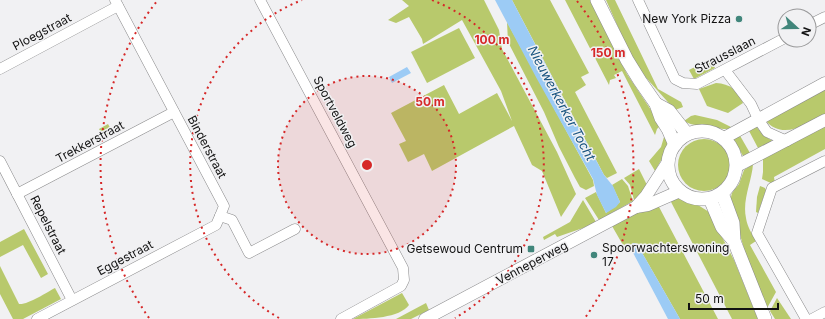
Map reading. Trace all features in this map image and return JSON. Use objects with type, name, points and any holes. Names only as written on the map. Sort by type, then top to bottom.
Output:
[{"type":"main road","points":[[597,0],[627,60],[656,104],[661,118],[675,145]]},
{"type":"main road","points":[[656,104],[669,111],[687,134]]},
{"type":"main road","points":[[699,131],[706,131],[724,138],[731,146],[737,166],[732,181],[716,196],[694,198],[680,191],[669,175],[669,156],[675,145],[687,134],[699,131]]},
{"type":"main road","points":[[716,196],[733,224],[734,241],[765,319]]},
{"type":"street","name":"Sportveldweg","points":[[260,0],[403,268],[404,280],[401,286],[340,319]]},
{"type":"street","name":"Strausslaan","points":[[638,0],[674,79],[683,83],[697,84],[777,42]]},
{"type":"street","name":"Ploegstraat","points":[[0,69],[117,3]]},
{"type":"street","name":"Binderstraat","points":[[117,3],[224,206],[220,216]]},
{"type":"street","points":[[725,70],[751,104],[758,119],[767,132],[787,140]]},
{"type":"street","points":[[724,138],[825,83]]},
{"type":"street","name":"Trekkerstraat","points":[[17,194],[174,112]]},
{"type":"street","points":[[737,166],[825,120]]},
{"type":"street","name":"Repelstraat","points":[[0,161],[72,300]]},
{"type":"street","points":[[806,319],[757,234],[772,188],[825,161]]},
{"type":"street","name":"Venneperweg","points":[[636,207],[646,196],[668,162]]},
{"type":"street","name":"Venneperweg","points":[[425,319],[636,207],[648,205],[680,191]]},
{"type":"street","points":[[220,216],[232,220],[249,253],[295,229]]},
{"type":"street","name":"Eggestraat","points":[[37,319],[216,225],[220,216]]},
{"type":"street","points":[[812,319],[825,312]]},
{"type":"green space","points":[[402,0],[484,0],[499,30],[502,49],[557,152],[576,194],[561,217],[542,171],[532,165],[514,126],[432,171],[424,154],[408,162],[399,144],[406,141],[391,113],[444,85],[459,114],[497,93],[512,121],[501,91],[462,20],[423,44],[422,39],[409,17],[396,23],[388,20],[409,6]]},
{"type":"green space","points":[[512,0],[550,0],[589,73],[581,77],[586,85],[575,92],[617,173],[607,178],[604,175]]},
{"type":"green space","points":[[565,0],[590,0],[627,74],[661,125],[657,129],[655,135],[622,71],[614,75],[616,78],[610,80],[609,85]]},
{"type":"green space","points":[[606,0],[615,0],[658,89],[681,102],[683,107],[675,110],[640,71],[630,54]]},
{"type":"green space","points":[[507,22],[593,180],[594,186],[586,190],[580,187],[575,178],[559,147],[544,112],[508,42]]},
{"type":"green space","points":[[459,28],[475,58],[427,83],[411,52]]},
{"type":"green space","points":[[710,59],[715,68],[694,79],[689,70]]},
{"type":"green space","points":[[716,83],[733,88],[743,103],[728,113],[707,106],[699,89]]},
{"type":"green space","points":[[825,88],[825,115],[802,126],[787,130],[772,126],[765,120]]},
{"type":"green space","points":[[695,115],[717,120],[733,128],[723,129],[712,126],[690,124],[684,121]]},
{"type":"green space","points":[[108,124],[113,133],[104,138],[99,129]]},
{"type":"green space","points":[[825,124],[825,149],[774,177],[775,184],[762,179],[763,156]]},
{"type":"green space","points":[[755,125],[763,135],[774,142],[758,148],[748,129]]},
{"type":"green space","points":[[739,134],[750,153],[743,156],[733,138]]},
{"type":"green space","points":[[664,137],[669,145],[655,171],[649,161],[661,147]]},
{"type":"green space","points":[[699,139],[709,139],[723,146],[730,160],[730,170],[723,184],[709,191],[699,191],[689,187],[682,180],[678,170],[678,160],[682,150],[689,143]]},
{"type":"green space","points":[[753,164],[746,197],[745,211],[747,224],[756,241],[750,245],[776,292],[766,310],[748,262],[730,201],[732,193],[739,184],[744,170]]},
{"type":"green space","points":[[639,169],[647,185],[642,193],[634,200],[630,185],[624,178]]},
{"type":"green space","points":[[622,179],[628,186],[633,201],[599,220],[585,198],[596,192],[606,213],[620,202],[612,185]]},
{"type":"green space","points":[[760,186],[766,190],[758,213],[756,212],[757,197]]},
{"type":"green space","points":[[684,199],[709,212],[734,260],[758,319],[732,319],[670,200]]},
{"type":"green space","points":[[583,200],[596,222],[557,237],[555,234],[544,240],[543,237],[570,222]]},
{"type":"green space","points":[[658,205],[718,319],[680,319],[637,244],[633,243],[627,252],[612,226],[627,217]]},
{"type":"green space","points":[[24,229],[48,274],[41,278],[23,245],[0,257],[0,242]]},
{"type":"green space","points":[[0,266],[19,304],[32,300],[55,288],[61,299],[23,319],[13,319],[0,294]]},
{"type":"green space","points":[[402,293],[409,305],[399,313],[383,317],[353,319]]},
{"type":"green space","points":[[777,298],[791,319],[775,319],[770,311]]},
{"type":"green space","points":[[426,303],[429,310],[411,319],[396,319]]},
{"type":"water","name":"Nieuwerkerker Tocht","points":[[495,0],[512,0],[604,175],[613,186],[620,202],[616,207],[606,213],[597,195],[593,179]]},
{"type":"water","points":[[407,67],[411,73],[392,83],[389,77]]},
{"type":"water","points":[[633,243],[637,244],[680,319],[668,319],[630,247]]},
{"type":"place","name":"New York Pizza","points":[[739,19]]},
{"type":"place","name":"Getsewoud Centrum","points":[[531,249]]},
{"type":"place","name":"Spoorwachterswoning 17","points":[[594,255]]}]
